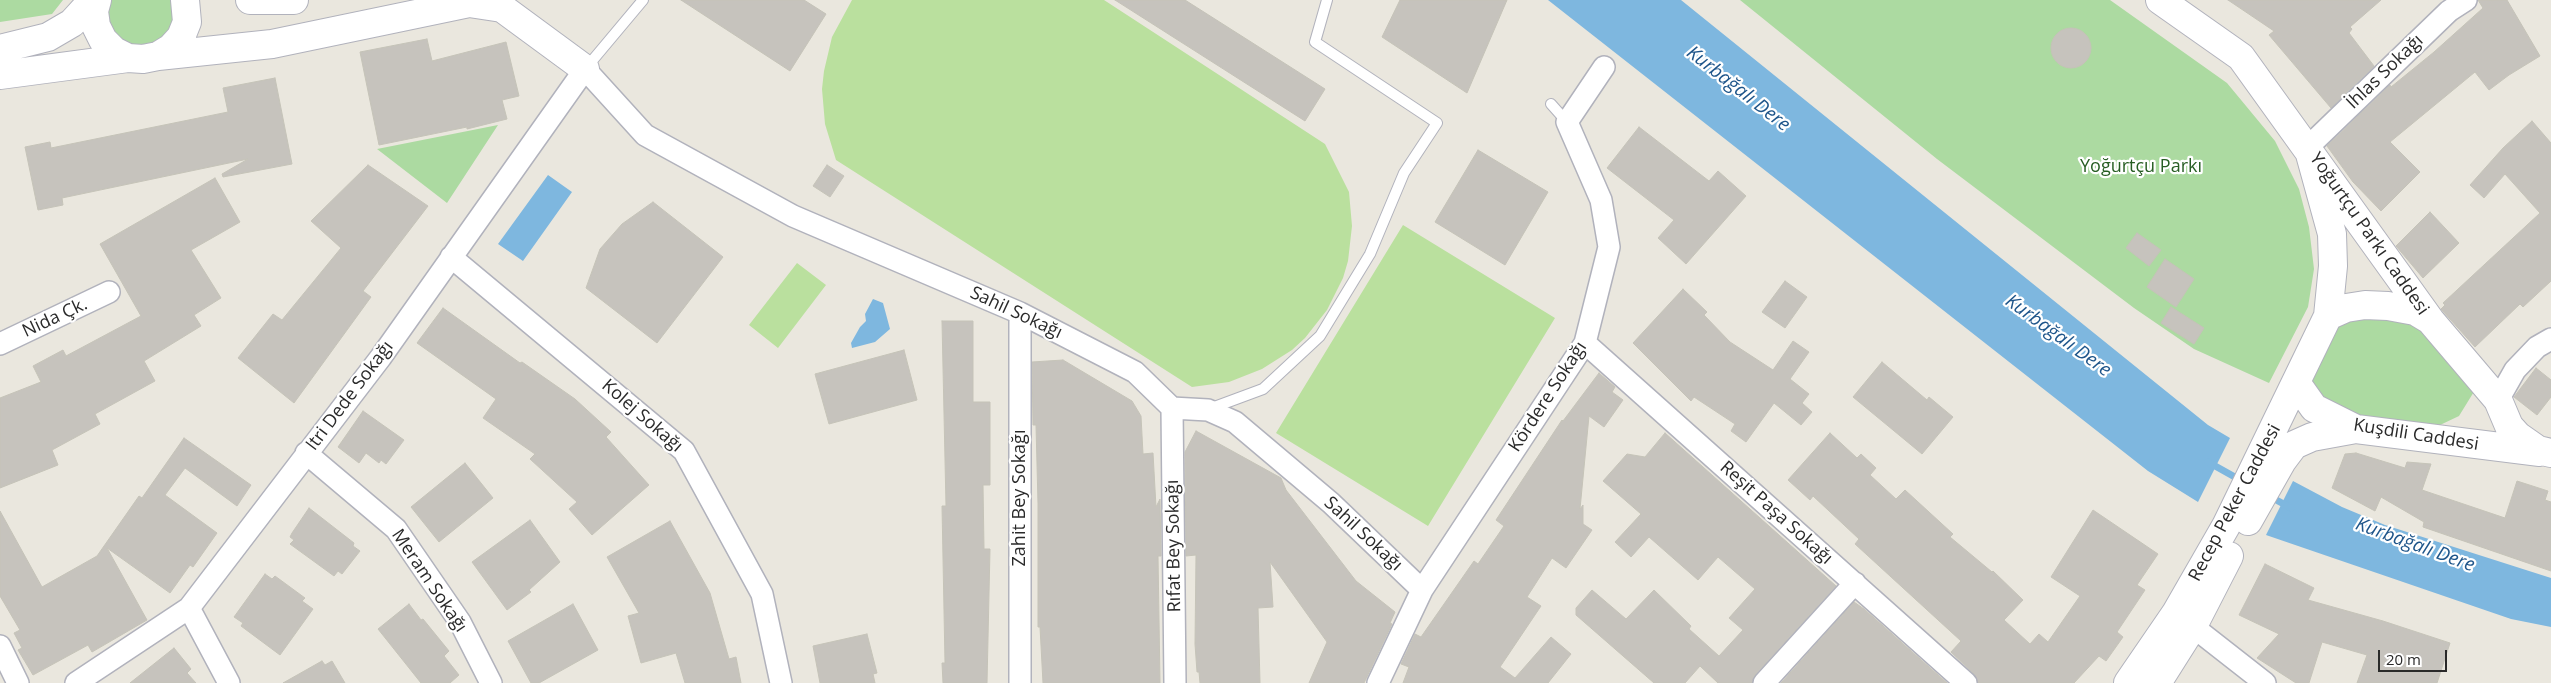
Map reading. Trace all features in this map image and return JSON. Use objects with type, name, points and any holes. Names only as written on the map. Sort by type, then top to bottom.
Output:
[{"type":"street","points":[[0,49],[48,37],[72,23],[95,0]]},
{"type":"street","points":[[95,0],[96,26],[103,40],[114,51],[128,58]]},
{"type":"street","points":[[158,56],[171,48],[181,37],[187,22],[186,0]]},
{"type":"street","points":[[250,0],[294,0]]},
{"type":"street","points":[[524,0],[552,27],[585,69]]},
{"type":"street","name":"Yoğurtçu Parkı Caddesi","points":[[2160,0],[2241,57],[2308,147],[2430,320],[2498,400]]},
{"type":"street","points":[[0,75],[128,58],[143,59],[272,44],[469,3],[502,8],[585,69]]},
{"type":"street","name":"İhlas Sokağı","points":[[2308,147],[2452,4]]},
{"type":"street","points":[[1567,122],[1604,67]]},
{"type":"street","name":"Itri Dede Sokağı","points":[[76,683],[189,608],[381,357],[585,69]]},
{"type":"street","name":"Sahil Sokağı","points":[[585,69],[645,135],[793,216],[1020,313],[1135,372],[1172,408],[1208,410],[1235,422],[1331,503],[1422,590]]},
{"type":"street","name":"Kördere Sokağı","points":[[1378,683],[1422,590],[1585,342],[1609,247],[1601,200],[1567,122]]},
{"type":"street","name":"Yoğurtçu Parkı Caddesi","points":[[2308,147],[2332,234],[2333,266],[2328,316],[2346,308],[2365,305],[2388,306],[2416,312],[2430,320]]},
{"type":"street","name":"Kolej Sokağı","points":[[451,257],[684,451],[762,594],[781,683]]},
{"type":"street","name":"Nida Çk.","points":[[0,344],[109,292]]},
{"type":"street","name":"Zahit Bey Sokağı","points":[[1020,313],[1020,683]]},
{"type":"street","name":"Recep Peker Caddesi","points":[[2157,683],[2185,620],[2274,455],[2297,384],[2328,316]]},
{"type":"street","points":[[2464,444],[2488,427],[2498,400],[2515,370],[2537,347],[2551,339]]},
{"type":"street","name":"Reşit Paşa Sokağı","points":[[1585,342],[1966,683]]},
{"type":"street","name":"Kuşdili Caddesi","points":[[2297,384],[2314,408],[2356,429],[2464,444],[2551,453]]},
{"type":"street","name":"Kuşdili Caddesi","points":[[2498,400],[2509,426],[2518,436],[2538,450],[2551,453]]},
{"type":"street","name":"Rıfat Bey Sokağı","points":[[1172,408],[1175,683]]},
{"type":"street","name":"Recep Peker Caddesi","points":[[2274,455],[2312,437],[2356,429]]},
{"type":"street","name":"Meram Sokağı","points":[[306,453],[396,529],[460,622],[491,683]]},
{"type":"street","points":[[1764,683],[1855,583]]},
{"type":"street","points":[[189,608],[229,683]]},
{"type":"street","points":[[2185,620],[2265,683]]},
{"type":"street","name":"Recep Peker Caddesi","points":[[2128,683],[2185,620]]},
{"type":"street","points":[[0,646],[18,683]]},
{"type":"lane","points":[[585,69],[643,0]]},
{"type":"lane","points":[[1208,410],[1262,389],[1320,336],[1370,254],[1404,173],[1437,123],[1315,42],[1327,0]]},
{"type":"lane","points":[[1551,104],[1567,122]]},
{"type":"green space","points":[[0,0],[63,0],[52,14],[0,22]]},
{"type":"green space","points":[[108,0],[174,0],[174,25],[159,42],[138,47],[118,39],[106,18]]},
{"type":"green space","points":[[852,0],[1104,0],[1325,144],[1349,192],[1352,226],[1348,261],[1343,278],[1327,310],[1305,338],[1292,350],[1262,369],[1229,382],[1192,387],[836,160],[825,124],[822,89],[832,37]]},
{"type":"green space","name":"Yoğurtçu Parkı","points":[[1740,0],[2110,0],[2227,83],[2275,141],[2299,189],[2309,227],[2314,269],[2308,307],[2269,383],[2194,349],[2134,308],[1937,159]]},
{"type":"green space","points":[[498,125],[447,203],[377,149]]},
{"type":"green space","points":[[1403,225],[1555,318],[1428,526],[1276,433]]},
{"type":"green space","points":[[797,263],[826,285],[778,348],[749,325]]},
{"type":"green space","points":[[2345,310],[2414,316],[2475,390],[2459,416],[2440,425],[2346,414],[2303,384]]},
{"type":"water","points":[[1548,0],[1681,0],[2208,425],[2230,438],[2198,502],[2148,471]]},
{"type":"water","points":[[548,175],[572,192],[523,261],[498,244]]},
{"type":"water","points":[[873,299],[883,303],[890,329],[875,342],[852,348],[851,343],[860,327],[866,321],[865,314]]},
{"type":"water","points":[[2293,481],[2342,507],[2385,525],[2551,578],[2551,627],[2511,619],[2266,535]]},
{"type":"building","points":[[681,0],[804,0],[826,14],[790,71]]},
{"type":"building","points":[[1115,0],[1185,0],[1325,89],[1305,121]]},
{"type":"building","points":[[1400,0],[1507,0],[1467,93],[1382,37]]},
{"type":"building","points":[[2228,0],[2381,0],[2350,27],[2352,29],[2349,33],[2374,66],[2331,108],[2269,35],[2274,31]]},
{"type":"building","points":[[2478,0],[2507,0],[2540,56],[2489,90],[2475,72],[2390,142],[2420,172],[2381,211],[2353,182],[2327,146],[2390,85],[2391,87],[2434,52],[2483,8]]},
{"type":"building","points":[[2075,28],[2082,31],[2088,37],[2091,48],[2090,56],[2082,65],[2075,68],[2067,68],[2060,65],[2052,56],[2051,44],[2054,37],[2063,29]]},
{"type":"building","points":[[427,39],[432,61],[506,42],[519,96],[502,100],[507,119],[467,129],[467,127],[379,145],[360,52]]},
{"type":"building","points":[[275,78],[292,164],[223,177],[222,174],[248,159],[62,198],[63,205],[38,210],[25,147],[50,142],[51,148],[228,112],[223,88]]},
{"type":"building","points":[[2532,121],[2551,143],[2551,281],[2523,307],[2520,304],[2475,347],[2441,309],[2445,305],[2443,303],[2540,213],[2505,174],[2484,198],[2470,185],[2503,148]]},
{"type":"building","points":[[1639,127],[1709,181],[1718,171],[1746,196],[1686,264],[1658,238],[1674,220],[1607,168]]},
{"type":"building","points":[[1478,150],[1548,192],[1505,265],[1435,222]]},
{"type":"building","points":[[368,165],[428,206],[363,291],[371,297],[294,403],[238,358],[273,314],[282,320],[341,248],[311,221]]},
{"type":"building","points":[[827,165],[844,176],[830,197],[813,186]]},
{"type":"building","points":[[215,178],[240,222],[191,250],[221,298],[194,315],[201,326],[144,361],[155,381],[95,414],[100,424],[52,450],[58,465],[0,488],[0,398],[41,382],[33,366],[63,350],[66,356],[141,316],[100,244]]},
{"type":"building","points":[[653,202],[723,257],[657,343],[586,288],[600,249],[622,224]]},
{"type":"building","points":[[2430,212],[2459,243],[2423,278],[2396,246]]},
{"type":"building","points":[[2137,233],[2161,250],[2149,266],[2126,248]]},
{"type":"building","points":[[2165,259],[2194,279],[2176,307],[2147,287]]},
{"type":"building","points":[[1785,281],[1807,297],[1785,328],[1762,312]]},
{"type":"building","points":[[1683,289],[1707,312],[1704,315],[1730,342],[1773,370],[1793,341],[1809,352],[1790,379],[1809,394],[1802,403],[1812,412],[1801,425],[1774,403],[1746,442],[1731,431],[1735,424],[1694,397],[1691,401],[1633,343]]},
{"type":"building","points":[[2171,307],[2204,328],[2194,344],[2161,323]]},
{"type":"building","points":[[443,308],[520,363],[522,362],[575,399],[611,432],[606,437],[649,485],[592,535],[569,509],[577,502],[530,459],[535,454],[483,418],[496,399],[417,343]]},
{"type":"building","points":[[942,321],[973,321],[973,402],[990,402],[990,485],[983,485],[984,549],[990,549],[987,683],[943,683],[942,663],[945,663],[942,506],[946,506]]},
{"type":"building","points":[[904,350],[917,400],[829,424],[815,374]]},
{"type":"building","points":[[1063,360],[1132,401],[1141,416],[1143,454],[1153,453],[1156,507],[1160,499],[1161,556],[1158,556],[1160,683],[1043,683],[1040,627],[1038,627],[1038,504],[1036,425],[1033,425],[1032,362]]},
{"type":"building","points":[[1882,362],[1927,400],[1929,397],[1953,417],[1922,454],[1853,397]]},
{"type":"building","points":[[2536,368],[2551,380],[2551,397],[2537,415],[2514,397]]},
{"type":"building","points":[[1599,373],[1615,387],[1612,392],[1623,400],[1604,427],[1589,416],[1580,509],[1583,505],[1583,524],[1592,530],[1566,568],[1552,558],[1527,597],[1541,606],[1500,667],[1515,678],[1551,637],[1571,654],[1548,683],[1403,683],[1409,667],[1401,664],[1415,634],[1421,637],[1474,561],[1478,564],[1504,526],[1496,520],[1562,420]]},
{"type":"building","points":[[363,411],[404,440],[386,464],[381,460],[379,463],[366,453],[359,463],[338,447]]},
{"type":"building","points":[[1196,431],[1281,478],[1286,490],[1356,581],[1395,612],[1390,623],[1392,624],[1364,683],[1309,683],[1327,642],[1270,562],[1273,607],[1258,608],[1260,683],[1200,683],[1199,672],[1197,672],[1195,644],[1196,555],[1186,556],[1185,452]]},
{"type":"building","points":[[1665,433],[1836,586],[1755,675],[1752,683],[1718,683],[1700,666],[1685,683],[1654,683],[1576,615],[1576,608],[1592,590],[1626,619],[1654,590],[1691,626],[1689,629],[1719,656],[1743,630],[1729,618],[1755,589],[1718,557],[1698,580],[1649,537],[1631,557],[1615,542],[1641,514],[1603,481],[1627,454],[1645,457]]},
{"type":"building","points":[[1830,433],[1857,458],[1861,454],[1876,468],[1870,475],[1896,499],[1905,490],[1953,534],[1950,537],[1993,571],[2023,600],[2004,620],[2030,644],[2039,634],[2048,642],[2080,596],[2051,577],[2093,510],[2158,554],[2137,585],[2145,590],[2117,632],[2123,637],[2106,661],[2099,656],[2074,683],[1978,683],[1974,674],[1951,652],[1961,641],[1855,544],[1859,539],[1813,496],[1810,500],[1788,480]]},
{"type":"building","points":[[184,438],[251,485],[237,506],[185,468],[165,495],[217,533],[193,567],[190,565],[170,593],[107,548],[147,620],[92,652],[88,645],[33,675],[18,650],[22,648],[14,633],[20,630],[0,596],[0,511],[42,587],[97,556],[139,496],[142,498]]},
{"type":"building","points":[[2356,453],[2405,468],[2407,462],[2431,464],[2422,490],[2505,518],[2517,481],[2548,491],[2545,500],[2551,502],[2551,571],[2423,527],[2424,522],[2381,497],[2375,511],[2332,488],[2345,454]]},
{"type":"building","points":[[465,463],[493,498],[439,542],[411,507]]},
{"type":"building","points":[[309,508],[354,543],[353,546],[360,551],[342,574],[338,571],[334,576],[290,544],[294,540],[290,537],[292,533]]},
{"type":"building","points":[[530,520],[560,562],[529,590],[531,592],[507,610],[472,562]]},
{"type":"building","points":[[670,521],[710,593],[729,659],[736,657],[741,683],[685,683],[676,653],[641,663],[628,616],[639,613],[607,557]]},
{"type":"building","points":[[2265,564],[2314,588],[2308,600],[2383,621],[2450,643],[2437,683],[2357,683],[2367,655],[2322,642],[2309,683],[2296,683],[2257,658],[2279,634],[2239,615]]},
{"type":"building","points":[[265,574],[272,579],[275,576],[305,598],[302,601],[313,609],[280,655],[241,626],[243,623],[234,617]]},
{"type":"building","points":[[1854,602],[1864,609],[1947,683],[1781,683]]},
{"type":"building","points":[[409,604],[449,651],[444,656],[459,675],[450,683],[421,683],[378,629]]},
{"type":"building","points":[[573,604],[598,650],[539,683],[531,683],[508,641]]},
{"type":"building","points":[[867,634],[877,673],[873,674],[875,683],[820,683],[813,646]]},
{"type":"building","points":[[174,648],[191,669],[187,673],[196,683],[130,683]]},
{"type":"building","points":[[322,661],[325,665],[332,661],[345,683],[283,683]]},
{"type":"waterway","name":"Kurbağalı Dere","points":[[2208,462],[2242,481]]},
{"type":"waterway","name":"Kurbağalı Dere","points":[[2269,496],[2291,508]]}]
